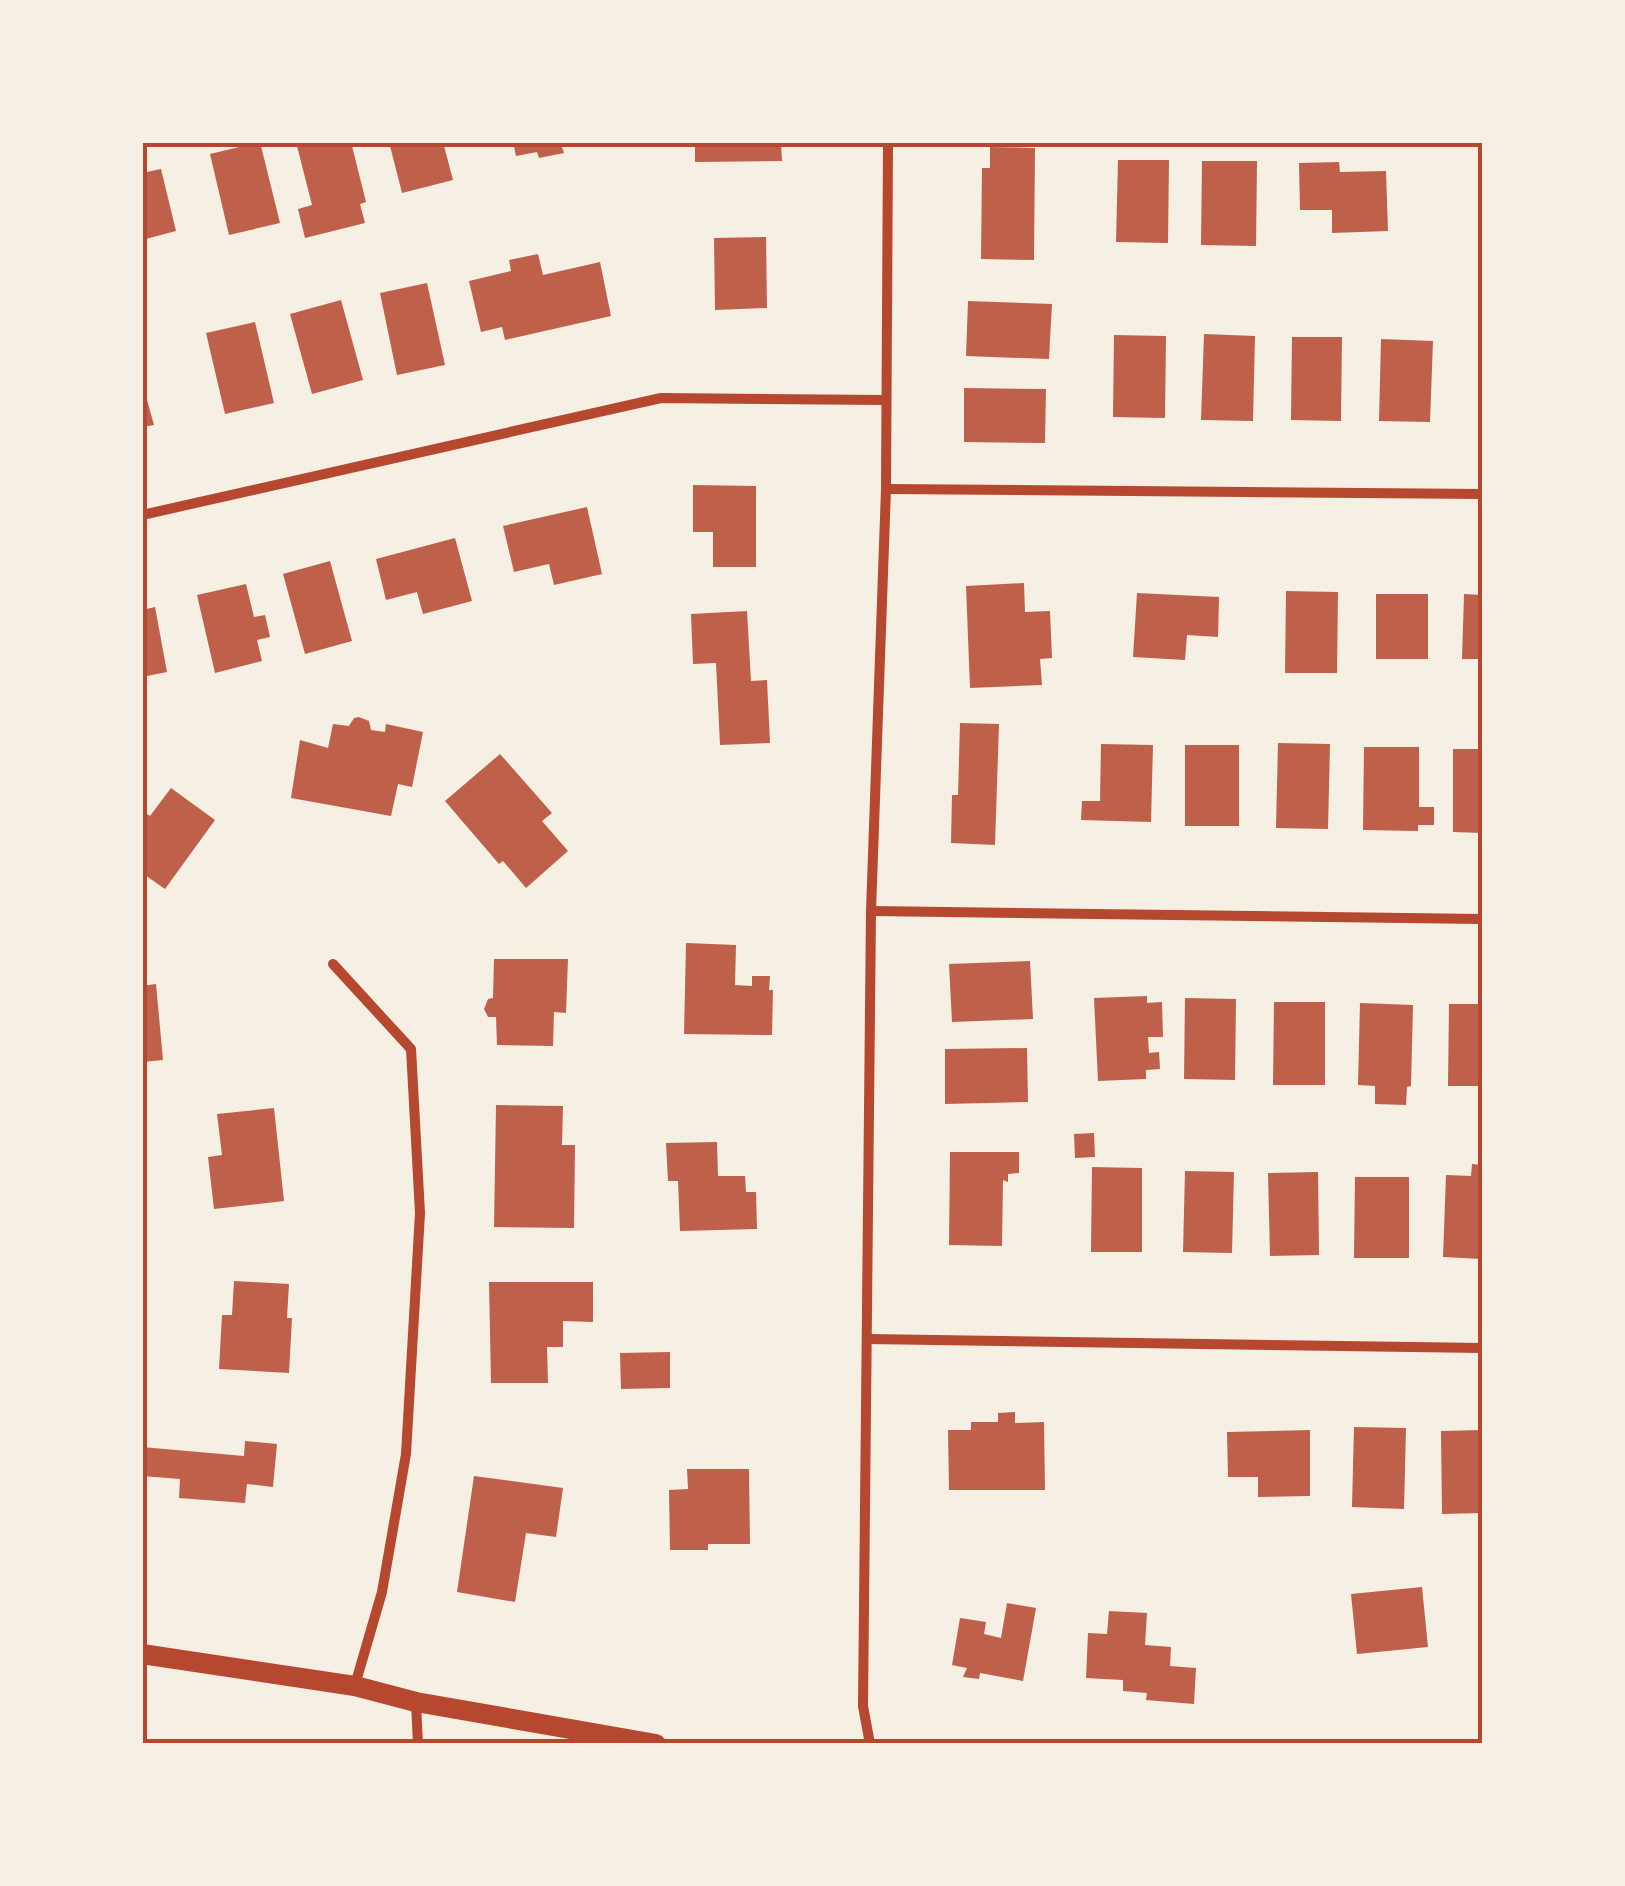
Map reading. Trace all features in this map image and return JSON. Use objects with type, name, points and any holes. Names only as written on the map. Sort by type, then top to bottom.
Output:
[{"type":"main road","points":[[142,1654],[355,1686],[416,1702],[656,1744]]},
{"type":"street","points":[[870,1744],[863,1706],[871,911],[886,488],[888,142]]},
{"type":"street","points":[[142,514],[661,398],[886,400]]},
{"type":"street","points":[[886,488],[1482,494]]},
{"type":"street","points":[[871,911],[1482,919]]},
{"type":"street","points":[[333,964],[411,1049],[420,1213],[406,1454],[382,1592],[355,1686]]},
{"type":"street","points":[[867,1339],[1482,1348]]},
{"type":"street","points":[[416,1702],[418,1744]]},
{"type":"building","points":[[260,142],[280,223],[229,235],[210,154]]},
{"type":"building","points":[[296,142],[351,142],[366,202],[360,204],[365,223],[305,238],[298,209],[312,205]]},
{"type":"building","points":[[389,142],[443,142],[453,180],[402,193]]},
{"type":"building","points":[[513,142],[577,144],[562,147],[564,153],[539,158],[537,152],[516,156]]},
{"type":"building","points":[[695,142],[781,142],[782,161],[695,162]]},
{"type":"building","points":[[990,147],[1035,148],[1034,260],[981,259],[982,168],[990,168]]},
{"type":"building","points":[[1118,160],[1169,160],[1168,243],[1116,242]]},
{"type":"building","points":[[1202,161],[1257,161],[1256,246],[1201,245]]},
{"type":"building","points":[[1339,162],[1340,172],[1386,171],[1388,231],[1332,233],[1332,210],[1300,210],[1299,163]]},
{"type":"building","points":[[161,169],[176,231],[142,240],[142,173]]},
{"type":"building","points":[[766,237],[767,308],[715,310],[714,238]]},
{"type":"building","points":[[538,254],[543,275],[600,262],[611,316],[505,340],[502,327],[481,332],[469,281],[511,271],[509,260]]},
{"type":"building","points":[[427,283],[445,365],[397,375],[380,293]]},
{"type":"building","points":[[341,300],[363,380],[312,394],[290,314]]},
{"type":"building","points":[[968,301],[1052,304],[1049,359],[966,356]]},
{"type":"building","points":[[255,322],[274,403],[225,414],[206,333]]},
{"type":"building","points":[[1204,334],[1255,336],[1253,421],[1201,420]]},
{"type":"building","points":[[1114,335],[1166,336],[1165,418],[1113,417]]},
{"type":"building","points":[[1292,337],[1342,337],[1341,421],[1291,420]]},
{"type":"building","points":[[1381,339],[1433,341],[1430,422],[1379,421]]},
{"type":"building","points":[[142,382],[154,425],[142,427]]},
{"type":"building","points":[[964,388],[1046,389],[1045,443],[964,442]]},
{"type":"building","points":[[693,485],[756,486],[756,567],[713,567],[713,532],[693,532]]},
{"type":"building","points":[[587,507],[602,574],[554,585],[549,564],[514,572],[503,526]]},
{"type":"building","points":[[455,538],[472,601],[423,614],[417,592],[386,600],[376,559]]},
{"type":"building","points":[[330,561],[352,641],[305,654],[283,574]]},
{"type":"building","points":[[1024,583],[1025,612],[1050,611],[1052,658],[1040,659],[1042,685],[970,688],[966,586]]},
{"type":"building","points":[[246,584],[254,617],[265,615],[270,637],[257,640],[262,661],[215,673],[197,595]]},
{"type":"building","points":[[1286,591],[1338,592],[1337,673],[1285,673]]},
{"type":"building","points":[[1137,593],[1219,597],[1218,637],[1187,635],[1185,660],[1133,657]]},
{"type":"building","points":[[1376,594],[1428,594],[1428,659],[1376,659]]},
{"type":"building","points":[[1464,594],[1482,595],[1482,659],[1462,659]]},
{"type":"building","points":[[155,607],[167,672],[142,677],[142,610]]},
{"type":"building","points":[[747,611],[751,681],[767,680],[770,743],[720,745],[716,663],[693,664],[691,614]]},
{"type":"building","points":[[359,717],[369,721],[371,730],[385,732],[386,724],[423,732],[412,787],[398,784],[391,816],[291,798],[300,740],[328,748],[333,724],[349,726]]},
{"type":"building","points":[[960,723],[999,724],[995,845],[951,843],[952,795],[958,795]]},
{"type":"building","points":[[1278,743],[1330,744],[1328,829],[1276,828]]},
{"type":"building","points":[[1101,744],[1153,745],[1151,822],[1081,820],[1082,801],[1100,801]]},
{"type":"building","points":[[1185,745],[1239,745],[1239,826],[1185,826]]},
{"type":"building","points":[[1364,747],[1419,747],[1419,807],[1434,807],[1434,825],[1418,825],[1418,831],[1363,830]]},
{"type":"building","points":[[1453,749],[1482,749],[1482,833],[1453,832]]},
{"type":"building","points":[[500,754],[552,813],[542,821],[568,851],[526,888],[503,861],[499,864],[445,801]]},
{"type":"building","points":[[171,788],[215,820],[165,889],[142,873],[142,811],[150,816]]},
{"type":"building","points":[[686,943],[736,945],[735,985],[752,986],[752,976],[770,976],[772,1035],[684,1034]]},
{"type":"building","points":[[494,959],[568,959],[566,1013],[554,1012],[553,1046],[497,1045],[496,1017],[488,1017],[484,1009],[488,999],[493,998]]},
{"type":"building","points":[[1030,961],[1033,1019],[952,1022],[949,964]]},
{"type":"building","points":[[156,984],[163,1060],[142,1062],[142,986]]},
{"type":"building","points":[[1147,996],[1147,1003],[1162,1002],[1163,1037],[1148,1037],[1149,1053],[1159,1052],[1160,1069],[1146,1070],[1146,1079],[1098,1081],[1094,998]]},
{"type":"building","points":[[1185,998],[1236,999],[1235,1080],[1184,1079]]},
{"type":"building","points":[[1274,1002],[1325,1002],[1325,1085],[1273,1085]]},
{"type":"building","points":[[1360,1003],[1413,1005],[1411,1086],[1407,1087],[1406,1105],[1375,1104],[1375,1086],[1358,1085]]},
{"type":"building","points":[[1449,1004],[1482,1004],[1482,1086],[1448,1086]]},
{"type":"building","points":[[1027,1048],[1028,1102],[945,1104],[945,1049]]},
{"type":"building","points":[[496,1105],[563,1106],[562,1145],[575,1145],[574,1228],[494,1227]]},
{"type":"building","points":[[274,1108],[284,1201],[214,1209],[208,1157],[222,1155],[217,1114]]},
{"type":"building","points":[[1094,1133],[1095,1157],[1075,1158],[1074,1134]]},
{"type":"building","points":[[717,1142],[718,1176],[745,1176],[746,1192],[756,1192],[757,1229],[680,1231],[678,1181],[668,1181],[666,1143]]},
{"type":"building","points":[[950,1152],[1019,1152],[1019,1173],[1008,1174],[1008,1182],[1003,1180],[1002,1246],[949,1245]]},
{"type":"building","points":[[1472,1164],[1482,1165],[1482,1259],[1443,1257],[1446,1175],[1471,1176]]},
{"type":"building","points":[[1092,1167],[1142,1168],[1142,1252],[1091,1252]]},
{"type":"building","points":[[1185,1171],[1234,1172],[1232,1253],[1183,1252]]},
{"type":"building","points":[[1318,1172],[1319,1255],[1270,1256],[1268,1173]]},
{"type":"building","points":[[1355,1177],[1409,1177],[1409,1258],[1354,1258]]},
{"type":"building","points":[[234,1281],[289,1284],[289,1373],[219,1369],[222,1315],[232,1315]]},
{"type":"building","points":[[489,1282],[593,1282],[593,1322],[563,1321],[563,1347],[547,1347],[548,1383],[491,1383]]},
{"type":"building","points":[[670,1352],[670,1388],[621,1389],[620,1353]]},
{"type":"building","points":[[1015,1412],[1015,1423],[1044,1422],[1045,1490],[949,1490],[948,1430],[971,1430],[971,1422],[998,1422],[998,1413]]},
{"type":"building","points":[[1354,1427],[1406,1428],[1404,1509],[1352,1507]]},
{"type":"building","points":[[1310,1430],[1310,1496],[1258,1497],[1258,1477],[1228,1477],[1227,1432]]},
{"type":"building","points":[[1482,1430],[1482,1513],[1442,1514],[1441,1431]]},
{"type":"building","points":[[245,1441],[277,1444],[273,1487],[247,1484],[245,1503],[179,1498],[180,1479],[142,1476],[142,1447],[244,1456]]},
{"type":"building","points":[[687,1469],[749,1469],[750,1544],[708,1544],[708,1550],[670,1550],[669,1490],[688,1489]]},
{"type":"building","points":[[474,1476],[563,1488],[556,1537],[526,1533],[515,1602],[457,1592]]},
{"type":"building","points":[[1422,1587],[1428,1647],[1357,1654],[1351,1594]]},
{"type":"building","points":[[1007,1603],[1036,1608],[1023,1681],[980,1673],[979,1679],[963,1677],[967,1668],[952,1665],[960,1618],[986,1622],[984,1634],[1001,1638]]},
{"type":"building","points":[[1109,1611],[1147,1613],[1145,1645],[1171,1647],[1170,1666],[1196,1668],[1194,1704],[1146,1700],[1147,1693],[1123,1691],[1123,1680],[1086,1678],[1088,1633],[1107,1634]]}]
